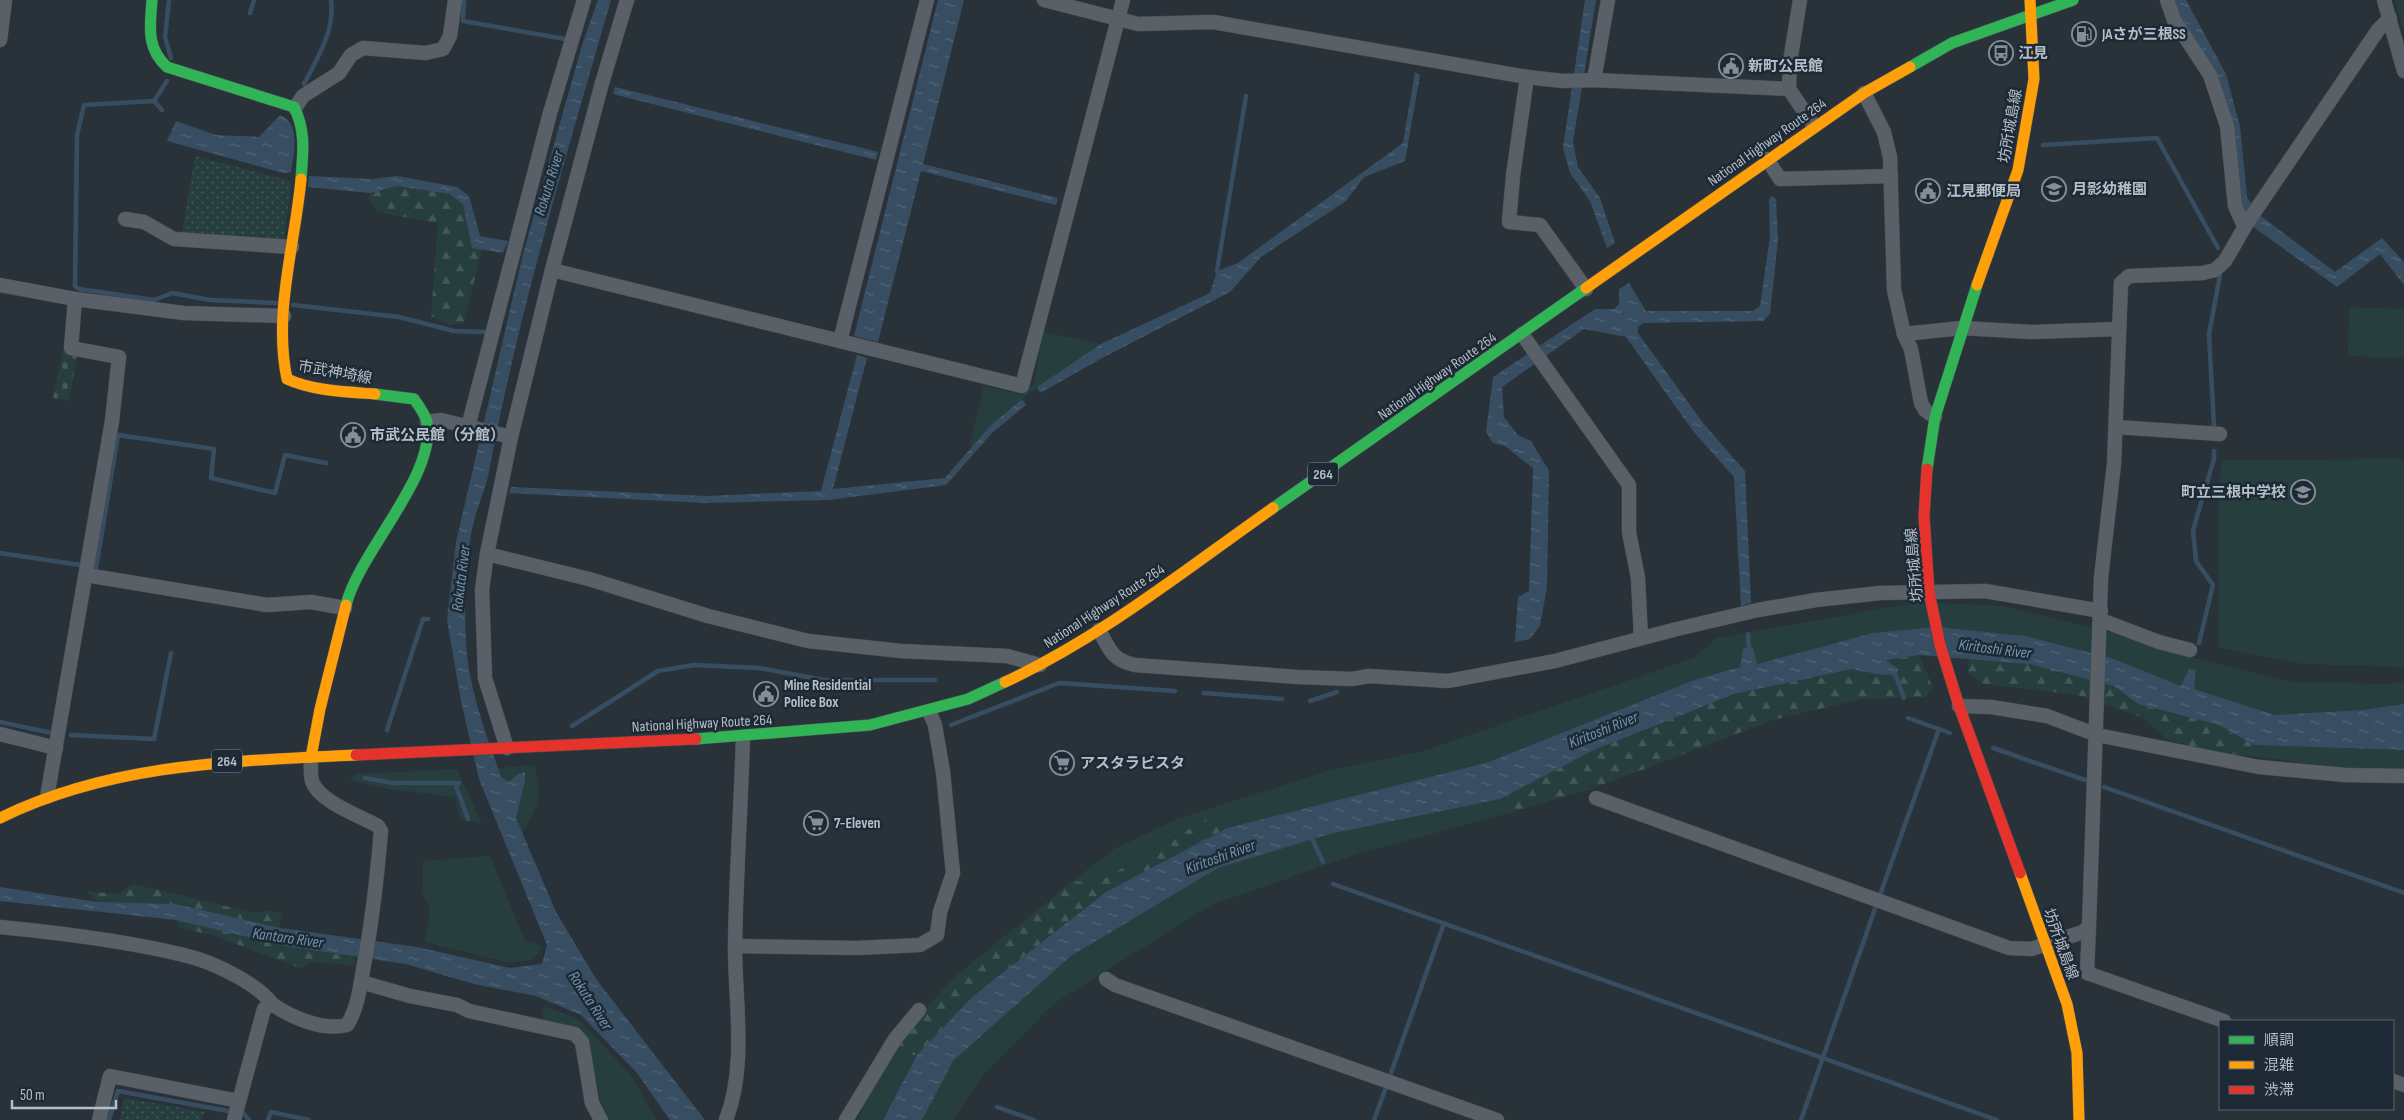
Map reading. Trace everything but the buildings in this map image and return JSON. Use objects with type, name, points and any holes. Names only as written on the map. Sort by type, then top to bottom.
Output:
[{"type":"main road","points":[[152,0],[150,45],[156,58],[167,67],[255,93],[295,108]]},
{"type":"main road","name":"坊所城島線","points":[[2030,0],[2034,79],[2018,170],[1962,328],[1936,416],[1926,472],[1924,516],[1929,592],[1940,645],[2067,1004],[2077,1053],[2079,1120]]},
{"type":"main road","name":"National Highway Route 264","points":[[0,818],[47,797],[102,781],[162,768],[214,762],[743,737],[870,725],[929,711],[968,699],[1040,665],[1099,630],[1586,289],[1814,126],[1864,93],[1952,43],[2073,0]]},
{"type":"main road","name":"市武神埼線","points":[[295,108],[302,120],[304,137],[284,316],[282,362],[287,379],[296,383],[348,392],[414,399],[421,408],[427,422]]},
{"type":"main road","points":[[311,757],[322,700],[345,608],[366,559],[400,506],[423,457],[427,444],[427,422]]},
{"type":"street","points":[[0,40],[5,0]]},
{"type":"street","points":[[295,108],[303,96],[339,73],[351,55],[363,48],[426,53],[443,49],[450,36],[455,0]]},
{"type":"street","points":[[468,426],[550,113],[584,0]]},
{"type":"street","points":[[505,748],[485,678],[482,590],[487,554],[511,437],[552,270],[602,83],[627,0]]},
{"type":"street","points":[[840,341],[927,0]]},
{"type":"street","points":[[1044,0],[1138,24],[1213,22],[1527,77],[1789,88]]},
{"type":"street","points":[[552,270],[1022,386],[1122,0]]},
{"type":"street","points":[[1583,80],[1608,0]]},
{"type":"street","points":[[1800,0],[1790,62],[1789,88],[1814,126]]},
{"type":"street","points":[[2166,0],[2174,20],[2210,75],[2213,83],[2227,126],[2235,206],[2246,225]]},
{"type":"street","points":[[2384,0],[2404,71]]},
{"type":"street","points":[[2221,1020],[2087,973],[2102,578],[2116,428],[2119,328],[2123,280],[2129,276],[2203,273],[2214,270],[2225,261],[2259,204],[2378,30],[2390,18]]},
{"type":"street","points":[[1527,77],[1513,176],[1509,222],[1540,225],[1586,289]]},
{"type":"street","points":[[1864,93],[1884,132],[1890,158],[1894,290],[1904,334],[1911,349],[1921,403],[1925,410],[1936,416]]},
{"type":"street","points":[[1767,159],[1780,179],[1891,176]]},
{"type":"street","points":[[125,219],[144,222],[174,239],[292,247]]},
{"type":"street","points":[[0,285],[75,299],[184,312],[284,316]]},
{"type":"street","points":[[47,797],[112,421],[118,357],[71,348],[75,299]]},
{"type":"street","points":[[1904,334],[1962,328],[2031,332],[2119,328]]},
{"type":"street","points":[[1522,334],[1629,485],[1629,532],[1638,578],[1641,638]]},
{"type":"street","points":[[427,422],[441,420],[511,437]]},
{"type":"street","points":[[2116,428],[2220,434]]},
{"type":"street","points":[[487,554],[589,579],[708,616],[808,641],[901,651],[1007,656],[1040,665]]},
{"type":"street","points":[[86,575],[267,605],[311,602],[345,608]]},
{"type":"street","points":[[1099,630],[1114,657],[1122,662],[1135,665],[1298,677],[1352,679],[1369,676],[1448,681],[1555,661],[1758,610],[1816,600],[1880,593],[1985,591],[2101,619],[2159,642],[2190,650]]},
{"type":"street","points":[[1960,706],[1991,707],[2047,716],[2097,732],[2259,767],[2345,775],[2404,776]]},
{"type":"street","points":[[735,946],[857,948],[920,945],[930,941],[936,935],[940,912],[953,874],[943,772],[935,725],[929,711]]},
{"type":"street","points":[[0,734],[56,748]]},
{"type":"street","points":[[728,1119],[738,1071],[735,946],[743,737]]},
{"type":"street","points":[[0,927],[114,942],[196,958],[240,978],[267,996],[272,1004],[290,1016],[336,1028],[347,1025],[352,1018],[370,934],[381,831],[378,826],[329,800],[316,790],[312,780],[311,757]]},
{"type":"street","points":[[1596,798],[2009,948],[2031,950],[2083,932],[2089,926]]},
{"type":"street","points":[[1106,979],[1124,988],[1497,1120]]},
{"type":"street","points":[[361,982],[410,996],[457,1006],[469,1011],[575,1034],[582,1042],[592,1103],[601,1120]]},
{"type":"street","points":[[234,1120],[264,1009],[272,1004]]},
{"type":"street","points":[[846,1120],[895,1039],[919,1010]]},
{"type":"street","points":[[99,1120],[110,1076],[239,1101]]},
{"type":"green space","points":[[2395,0],[2404,0],[2404,32]]},
{"type":"green space","points":[[195,156],[291,181],[284,242],[182,233]]},
{"type":"green space","points":[[397,186],[450,194],[463,203],[472,247],[482,249],[464,323],[450,325],[431,316],[438,223],[377,212],[368,199],[370,193]]},
{"type":"green space","points":[[2349,307],[2404,309],[2404,358],[2348,356]]},
{"type":"green space","points":[[1043,332],[1101,344],[1017,403],[972,446],[970,443],[984,386],[1022,395],[1034,383]]},
{"type":"green space","points":[[63,350],[77,356],[69,401],[53,398]]},
{"type":"green space","points":[[2404,459],[2404,667],[2303,664],[2219,648],[2218,485],[2223,460]]},
{"type":"green space","points":[[1919,602],[2003,606],[2106,631],[2191,657],[2292,682],[2392,684],[2404,681],[2404,704],[2362,710],[2275,715],[2194,689],[2196,671],[2189,669],[2181,686],[2114,659],[1873,633],[1757,664],[1753,648],[1743,648],[1740,667],[1697,679],[1489,762],[1227,828],[1222,819],[1205,820],[1095,883],[1073,881],[1114,849],[1177,819],[1331,770],[1424,751],[1694,658],[1717,638]]},
{"type":"green space","points":[[1919,655],[1933,688],[1925,697],[1861,699],[1773,720],[1594,788],[1491,818],[1500,799],[1594,750],[1734,694],[1852,669],[1882,675],[1886,660]]},
{"type":"green space","points":[[1969,659],[2029,664],[2114,686],[2138,704],[2219,725],[2254,745],[2252,756],[2221,754],[2168,740],[2143,718],[2078,695],[1984,684],[1968,674]]},
{"type":"green space","points":[[2254,745],[2404,750],[2404,772],[2343,768],[2252,756]]},
{"type":"green space","points":[[534,765],[539,793],[538,800],[522,833],[516,818],[525,781],[525,772],[518,774],[509,782],[501,777],[498,768]]},
{"type":"green space","points":[[457,769],[482,824],[460,820],[455,797],[395,790],[349,780],[357,774]]},
{"type":"green space","points":[[1500,799],[1491,818],[1360,853],[1211,905],[1053,1004],[985,1072],[953,1120],[922,1120],[953,1061],[1071,956],[1218,868],[1330,834]]},
{"type":"green space","points":[[1222,818],[1227,828],[1106,892],[972,997],[917,1055],[903,1055],[898,1041],[951,980],[1073,881],[1096,883],[1205,820]]},
{"type":"green space","points":[[490,856],[525,941],[543,946],[534,959],[509,963],[425,942],[430,908],[423,894],[423,861]]},
{"type":"green space","points":[[133,884],[254,913],[270,910],[281,914],[280,928],[175,904],[97,902],[86,891],[118,894]]},
{"type":"green space","points":[[176,920],[285,946],[354,957],[356,965],[312,962],[300,968],[212,935],[180,928]]},
{"type":"green space","points":[[544,1006],[578,1019],[630,1074],[657,1120],[611,1120],[601,1103],[587,1037],[542,1020]]},
{"type":"green space","points":[[898,1041],[903,1055],[917,1055],[883,1120],[857,1120]]},
{"type":"green space","points":[[124,1098],[205,1112],[201,1120],[120,1120]]},
{"type":"water","points":[[598,0],[611,0],[529,293],[514,352],[488,478],[471,535],[465,596],[467,659],[474,693],[501,777],[509,782],[518,774],[525,772],[525,781],[516,818],[556,912],[596,979],[705,1120],[670,1120],[637,1073],[581,1015],[536,996],[474,984],[406,964],[285,946],[176,920],[0,901],[0,887],[97,902],[175,904],[280,928],[417,947],[510,968],[542,964],[547,945],[479,779],[461,701],[447,620],[456,542],[523,254],[583,42]]},
{"type":"water","points":[[938,0],[964,0],[923,164],[1058,198],[1056,205],[921,171],[878,342],[854,336]]},
{"type":"water","points":[[1585,0],[1596,0],[1573,142],[1578,167],[1600,198],[1615,243],[1607,248],[1590,201],[1570,173],[1563,147]]},
{"type":"water","points":[[2174,0],[2186,0],[2226,74],[2240,127],[2247,197],[2257,213],[2335,272],[2382,238],[2404,262],[2404,285],[2380,254],[2337,287],[2245,221],[2239,210],[2231,125],[2183,26]]},
{"type":"water","points":[[1415,72],[1420,75],[1405,161],[1364,177],[1346,201],[1261,257],[1230,292],[1102,358],[1040,393],[1037,387],[1101,344],[1210,293],[1217,271],[1238,263],[1403,143]]},
{"type":"water","points":[[615,87],[878,152],[876,160],[613,94]]},
{"type":"water","points":[[280,115],[287,119],[294,132],[291,172],[283,173],[167,141],[176,121],[216,135],[259,137]]},
{"type":"water","points":[[309,176],[373,179],[397,176],[457,187],[469,196],[480,236],[508,241],[503,253],[472,248],[463,204],[450,194],[397,186],[370,193],[308,187]]},
{"type":"water","points":[[1772,196],[1776,199],[1778,240],[1770,314],[1763,321],[1643,323],[1638,327],[1638,333],[1703,423],[1745,471],[1751,603],[1741,606],[1734,477],[1693,431],[1626,337],[1584,329],[1502,387],[1504,417],[1518,435],[1531,441],[1549,471],[1547,587],[1540,626],[1530,639],[1515,642],[1518,597],[1529,591],[1533,468],[1505,446],[1493,443],[1486,432],[1493,377],[1595,309],[1614,309],[1619,304],[1619,289],[1629,283],[1646,311],[1753,311],[1760,306],[1770,237],[1769,199]]},
{"type":"water","points":[[857,355],[867,358],[833,489],[945,478],[989,427],[1022,399],[1026,405],[992,433],[946,485],[828,500],[706,503],[509,493],[511,487],[706,496],[821,491]]},
{"type":"water","name":"Kiritoshi River","points":[[1937,627],[2025,636],[2114,659],[2181,686],[2189,669],[2196,670],[2194,689],[2275,715],[2362,710],[2404,704],[2404,750],[2254,745],[2219,725],[2138,704],[2114,686],[2029,664],[1919,655],[1886,660],[1899,670],[1895,674],[1882,675],[1852,669],[1734,694],[1594,750],[1500,799],[1330,834],[1218,868],[1071,956],[953,1061],[922,1120],[883,1120],[917,1055],[972,997],[1106,892],[1227,828],[1489,762],[1697,679],[1740,667],[1743,648],[1753,647],[1757,664],[1873,633]]},
{"type":"waterway","points":[[169,0],[165,37],[171,58]]},
{"type":"waterway","points":[[250,13],[254,0]]},
{"type":"waterway","points":[[304,84],[320,54],[328,33],[332,11],[331,0]]},
{"type":"waterway","points":[[464,0],[463,21],[565,39]]},
{"type":"waterway","points":[[167,81],[154,101],[84,105],[77,135],[75,286],[79,289],[154,300],[172,293],[210,300],[276,303]]},
{"type":"waterway","points":[[1217,271],[1246,96]]},
{"type":"waterway","points":[[154,101],[162,110]]},
{"type":"waterway","points":[[2043,145],[2157,138],[2218,248]]},
{"type":"waterway","points":[[2214,427],[2209,334],[2220,275]]},
{"type":"waterway","points":[[293,305],[399,317],[454,331],[485,332]]},
{"type":"waterway","points":[[96,568],[118,435],[214,449],[211,478],[275,493],[285,455],[326,463]]},
{"type":"waterway","points":[[2199,643],[2213,585],[2196,561],[2193,530],[2214,459],[2214,451]]},
{"type":"waterway","points":[[0,553],[80,565]]},
{"type":"waterway","points":[[387,730],[423,619],[428,619]]},
{"type":"waterway","points":[[1748,634],[1749,653]]},
{"type":"waterway","points":[[71,735],[154,739],[171,653]]},
{"type":"waterway","points":[[572,726],[658,671],[694,665],[759,668],[824,680],[935,680]]},
{"type":"waterway","points":[[1889,672],[1895,674],[1904,698]]},
{"type":"waterway","points":[[951,725],[1059,683],[1175,691]]},
{"type":"waterway","points":[[1310,701],[1337,692]]},
{"type":"waterway","points":[[1204,693],[1282,699]]},
{"type":"waterway","points":[[1908,718],[1950,733]]},
{"type":"waterway","points":[[0,722],[52,733]]},
{"type":"waterway","points":[[1880,895],[1939,729]]},
{"type":"waterway","points":[[1993,748],[2085,780]]},
{"type":"waterway","points":[[365,778],[393,783],[459,783]]},
{"type":"waterway","points":[[455,783],[468,819]]},
{"type":"waterway","points":[[2104,787],[2404,893]]},
{"type":"waterway","points":[[1310,834],[1323,862]]},
{"type":"waterway","points":[[1333,884],[1997,1120]]},
{"type":"waterway","points":[[1801,1120],[1875,909]]},
{"type":"waterway","points":[[1391,1073],[1444,923]]},
{"type":"waterway","points":[[1374,1120],[1385,1090]]},
{"type":"waterway","points":[[109,1120],[118,1091],[228,1111]]},
{"type":"waterway","points":[[997,1107],[1034,1120]]},
{"type":"waterway","points":[[268,1120],[271,1112],[309,1120]]},
{"type":"waterway","points":[[244,1114],[249,1120]]},
{"type":"traffic: fast","points":[[152,0],[150,28],[152,44],[160,60],[167,67],[294,107],[302,133],[301,179]]},
{"type":"traffic: fast","points":[[1910,67],[1952,43],[2073,0]]},
{"type":"traffic: fast","points":[[1927,469],[1935,417],[1977,285]]},
{"type":"traffic: fast","points":[[1273,508],[1586,288]]},
{"type":"traffic: fast","points":[[346,605],[354,584],[409,489],[420,466],[427,443],[427,422],[414,399],[375,394]]},
{"type":"traffic: fast","points":[[696,739],[870,725],[968,699],[1005,682]]},
{"type":"traffic: slow","points":[[1977,285],[2018,170],[2034,79],[2030,0]]},
{"type":"traffic: slow","points":[[1586,288],[1864,93],[1910,67]]},
{"type":"traffic: slow","points":[[301,179],[286,279],[282,329],[287,379],[308,386],[342,392],[375,394]]},
{"type":"traffic: slow","points":[[1005,682],[1076,644],[1143,601],[1273,508]]},
{"type":"traffic: slow","points":[[311,757],[320,709],[346,605]]},
{"type":"traffic: slow","points":[[0,818],[42,800],[130,775],[219,763],[356,755]]},
{"type":"traffic: slow","points":[[2020,873],[2067,1004],[2077,1053],[2079,1120]]},
{"type":"traffic: jam","points":[[1927,469],[1924,516],[1929,592],[1940,645],[1959,706],[2020,873]]},
{"type":"traffic: jam","points":[[356,755],[696,739]]},
{"type":"place","name":"JAさが三根SS","points":[[2084,34]]},
{"type":"place","name":"江見","points":[[2001,53]]},
{"type":"place","name":"新町公民館","points":[[1731,66]]},
{"type":"place","name":"月影幼稚園","points":[[2054,189]]},
{"type":"place","name":"江見郵便局","points":[[1928,191]]},
{"type":"place","name":"市武公民館（分館）","points":[[353,435]]},
{"type":"place","name":"町立三根中学校","points":[[2303,492]]},
{"type":"place","name":"Mine Residential Police Box","points":[[766,694]]},
{"type":"place","name":"アスタラビスタ","points":[[1062,763]]},
{"type":"place","name":"7-Eleven","points":[[816,823]]},
{"type":"water label","name":"Rokuta River","points":[[548,183]]},
{"type":"water label","name":"Rokuta River","points":[[460,578]]},
{"type":"water label","name":"Kantaro River","points":[[288,937]]},
{"type":"water label","name":"Rokuta River","points":[[591,1000]]}]
